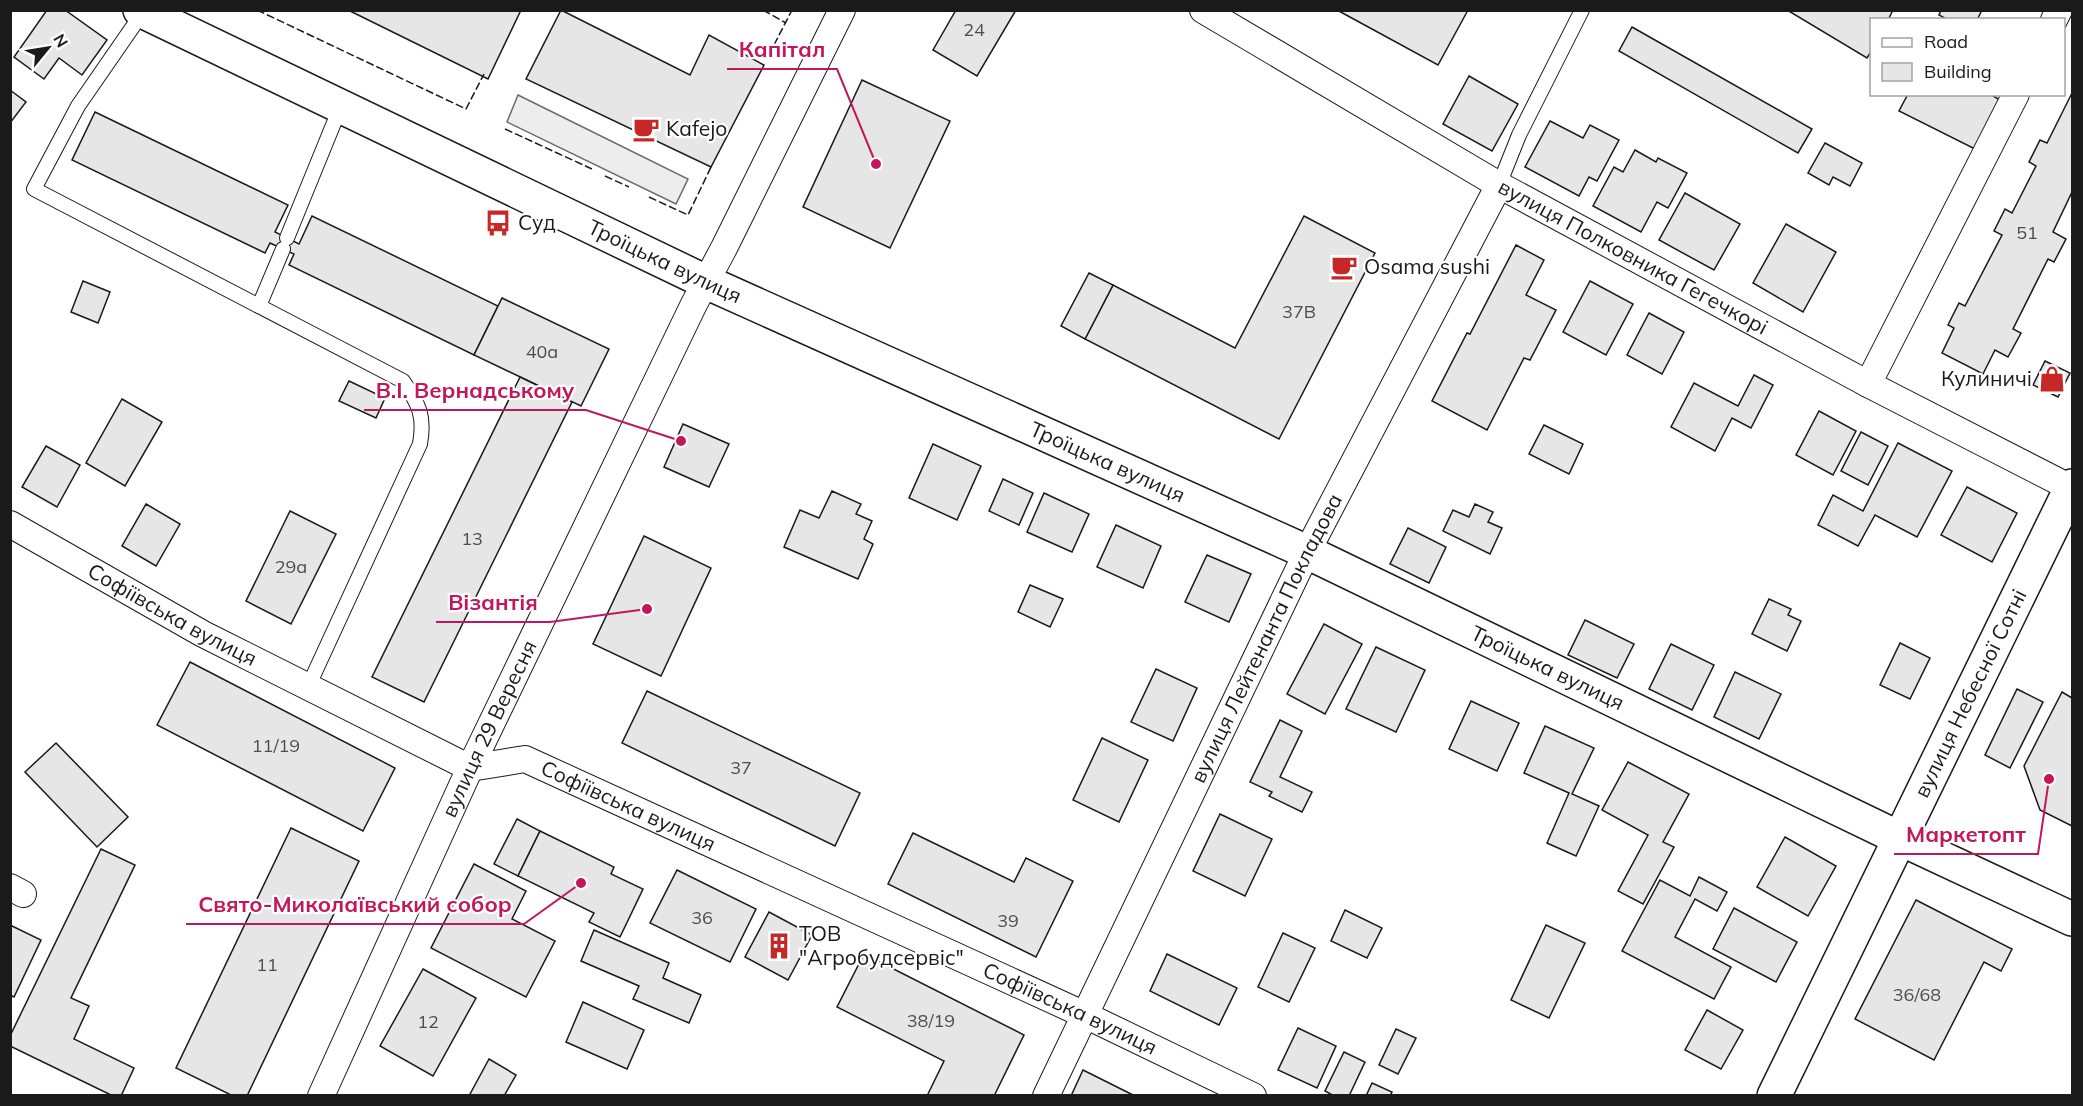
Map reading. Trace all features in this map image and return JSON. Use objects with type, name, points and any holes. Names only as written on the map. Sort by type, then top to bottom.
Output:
[{"type":"main road","name":"Троїцька вулиця","points":[[142,11],[706,282],[1307,552],[1901,839],[2073,919]]},
{"type":"main road","name":"вулиця Небесної Сотні","points":[[1774,1095],[2072,487]]},
{"type":"street","name":"вулиця 29 Вересня","points":[[321,1095],[470,768],[706,282],[842,10]]},
{"type":"street","name":"вулиця Полковника Гегечкорі","points":[[1203,10],[1498,185],[1868,384],[2072,487]]},
{"type":"street","points":[[1868,384],[2015,96]]},
{"type":"street","name":"вулиця Лейтенанта Покладова","points":[[1046,1095],[1307,552],[1498,185]]},
{"type":"street","name":"Софіївська вулиця","points":[[10,524],[203,634],[470,768],[525,759],[1085,1015],[1253,1095]]},
{"type":"lane","points":[[1498,185],[1519,135],[1582,10]]},
{"type":"lane","points":[[142,11],[78,106],[33,189],[403,381],[414,396],[421,412],[420,444],[308,687]]},
{"type":"lane","points":[[260,306],[340,108]]},
{"type":"shaded area","points":[[518,95],[688,179],[676,204],[507,122]]},
{"type":"building","points":[[47,10],[65,10],[107,40],[82,75],[59,58],[44,79],[14,57]]},
{"type":"building","points":[[348,10],[521,10],[488,79]]},
{"type":"building","points":[[561,10],[690,75],[709,35],[764,65],[711,167],[526,79]]},
{"type":"building","points":[[956,10],[1016,10],[977,76],[933,50]]},
{"type":"building","points":[[1337,10],[1468,10],[1438,65]]},
{"type":"building","points":[[1787,10],[1893,10],[1889,18],[1870,18],[1870,53],[1867,58]]},
{"type":"building","points":[[1941,10],[1982,10],[1978,18],[1944,18],[1939,15]]},
{"type":"building","points":[[1632,27],[1812,129],[1798,153],[1619,51]]},
{"type":"building","points":[[1469,76],[1518,104],[1492,151],[1443,124]]},
{"type":"building","points":[[862,80],[950,121],[890,248],[803,207]]},
{"type":"building","points":[[10,90],[26,102],[10,123]]},
{"type":"building","points":[[2072,93],[2072,192],[2053,232],[2066,239],[2054,262],[2048,259],[2013,329],[2021,333],[2008,357],[1995,350],[1983,374],[1942,353],[1954,328],[1948,325],[1959,303],[1965,306],[2002,235],[1994,231],[2005,209],[2012,213],[2036,166],[2029,162],[2040,140],[2047,143]]},
{"type":"building","points":[[1907,96],[1993,96],[2000,100],[1975,149],[1899,111]]},
{"type":"building","points":[[95,112],[288,205],[275,232],[299,244],[312,216],[498,306],[474,355],[289,265],[294,254],[270,243],[265,253],[72,160]]},
{"type":"building","points":[[1550,121],[1583,138],[1590,125],[1619,140],[1597,181],[1589,177],[1579,196],[1525,167]]},
{"type":"building","points":[[1825,143],[1862,163],[1850,186],[1833,177],[1829,185],[1808,173]]},
{"type":"building","points":[[1635,150],[1656,162],[1658,158],[1687,173],[1668,208],[1657,202],[1641,232],[1593,206],[1614,167],[1623,172]]},
{"type":"building","points":[[1685,193],[1740,224],[1714,270],[1659,240]]},
{"type":"building","points":[[1304,216],[1375,253],[1279,439],[1085,339],[1113,285],[1235,348]]},
{"type":"building","points":[[1786,224],[1836,252],[1803,312],[1753,283]]},
{"type":"building","points":[[1516,245],[1544,260],[1526,295],[1556,310],[1530,360],[1524,358],[1487,430],[1432,401]]},
{"type":"building","points":[[1089,273],[1113,285],[1085,339],[1061,326]]},
{"type":"building","points":[[83,281],[110,292],[98,323],[71,312]]},
{"type":"building","points":[[1590,281],[1633,304],[1606,355],[1563,332]]},
{"type":"building","points":[[502,298],[609,349],[581,406],[474,355]]},
{"type":"building","points":[[1649,313],[1684,332],[1662,374],[1627,355]]},
{"type":"building","points":[[2045,361],[2070,373],[2058,397],[2033,385]]},
{"type":"building","points":[[1754,375],[1773,385],[1751,428],[1732,418],[1715,451],[1671,427],[1694,383],[1738,406]]},
{"type":"building","points":[[520,377],[572,402],[424,702],[372,677]]},
{"type":"building","points":[[349,381],[385,398],[376,418],[339,401]]},
{"type":"building","points":[[122,399],[162,422],[125,486],[86,463]]},
{"type":"building","points":[[1819,411],[1856,431],[1833,475],[1796,455]]},
{"type":"building","points":[[683,424],[729,444],[709,487],[664,467]]},
{"type":"building","points":[[1544,425],[1583,444],[1569,474],[1529,454]]},
{"type":"building","points":[[1861,432],[1888,446],[1868,485],[1841,471]]},
{"type":"building","points":[[1898,443],[1952,471],[1917,537],[1875,515],[1858,546],[1818,525],[1833,495],[1863,511]]},
{"type":"building","points":[[933,444],[981,466],[957,520],[909,498]]},
{"type":"building","points":[[46,446],[80,465],[57,507],[22,487]]},
{"type":"building","points":[[1003,479],[1033,493],[1019,525],[989,511]]},
{"type":"building","points":[[1967,487],[2017,513],[1992,562],[1941,535]]},
{"type":"building","points":[[832,491],[861,504],[856,514],[872,521],[864,539],[873,544],[858,579],[784,547],[800,510],[819,518]]},
{"type":"building","points":[[1044,493],[1089,514],[1072,552],[1027,532]]},
{"type":"building","points":[[146,504],[180,524],[156,566],[122,546]]},
{"type":"building","points":[[1475,504],[1493,512],[1488,522],[1502,528],[1490,554],[1443,531],[1453,510],[1469,517]]},
{"type":"building","points":[[290,511],[336,534],[291,624],[246,601]]},
{"type":"building","points":[[1116,525],[1161,546],[1143,588],[1097,567]]},
{"type":"building","points":[[1408,528],[1446,547],[1429,583],[1390,564]]},
{"type":"building","points":[[644,536],[711,568],[661,676],[593,644]]},
{"type":"building","points":[[1207,555],[1251,574],[1229,622],[1185,602]]},
{"type":"building","points":[[1030,585],[1063,599],[1050,627],[1018,612]]},
{"type":"building","points":[[1769,599],[1791,609],[1788,615],[1801,621],[1787,651],[1752,634]]},
{"type":"building","points":[[1585,620],[1634,644],[1617,678],[1568,655]]},
{"type":"building","points":[[1324,624],[1362,644],[1325,714],[1287,694]]},
{"type":"building","points":[[1900,643],[1930,658],[1910,699],[1880,685]]},
{"type":"building","points":[[1671,644],[1714,665],[1692,710],[1649,689]]},
{"type":"building","points":[[1376,647],[1425,670],[1396,732],[1346,709]]},
{"type":"building","points":[[190,662],[395,768],[363,831],[157,725]]},
{"type":"building","points":[[1156,669],[1197,688],[1173,741],[1131,722]]},
{"type":"building","points":[[1735,672],[1781,694],[1759,739],[1714,717]]},
{"type":"building","points":[[2017,689],[2043,702],[2010,768],[1985,755]]},
{"type":"building","points":[[647,691],[860,793],[835,846],[622,743]]},
{"type":"building","points":[[2062,692],[2072,698],[2072,826],[2040,810],[2024,766]]},
{"type":"building","points":[[1471,701],[1519,723],[1497,771],[1449,749]]},
{"type":"building","points":[[1280,720],[1302,731],[1280,777],[1312,792],[1302,812],[1269,796],[1272,792],[1250,782]]},
{"type":"building","points":[[1545,726],[1594,748],[1572,794],[1599,806],[1576,856],[1547,843],[1569,793],[1524,773]]},
{"type":"building","points":[[1102,738],[1148,760],[1119,822],[1073,800]]},
{"type":"building","points":[[56,743],[128,817],[97,847],[25,772]]},
{"type":"building","points":[[1628,762],[1689,794],[1663,842],[1674,847],[1643,904],[1618,891],[1648,835],[1602,810]]},
{"type":"building","points":[[1220,814],[1272,839],[1245,896],[1193,871]]},
{"type":"building","points":[[517,819],[540,831],[518,876],[494,864]]},
{"type":"building","points":[[291,828],[359,861],[247,1096],[233,1096],[176,1068]]},
{"type":"building","points":[[540,831],[614,867],[611,874],[643,889],[620,937],[589,922],[594,913],[518,876]]},
{"type":"building","points":[[913,833],[1014,882],[1026,858],[1073,881],[1036,957],[888,884]]},
{"type":"building","points":[[1785,837],[1836,866],[1808,916],[1757,887]]},
{"type":"building","points":[[101,849],[135,865],[71,998],[89,1006],[74,1039],[134,1068],[121,1096],[113,1096],[10,1046],[10,1036]]},
{"type":"building","points":[[474,864],[526,891],[512,919],[555,941],[526,997],[431,948]]},
{"type":"building","points":[[677,870],[756,909],[730,962],[650,923]]},
{"type":"building","points":[[1699,877],[1727,892],[1717,911],[1695,899],[1675,937],[1731,967],[1714,999],[1622,951],[1660,880],[1690,896]]},
{"type":"building","points":[[1916,900],[2012,949],[2001,971],[1984,962],[1934,1060],[1855,1019]]},
{"type":"building","points":[[1734,908],[1797,942],[1776,982],[1713,949]]},
{"type":"building","points":[[1345,910],[1382,928],[1367,958],[1331,941]]},
{"type":"building","name":"ТОВ \"Агробудсервіс\"","points":[[769,912],[812,935],[788,980],[745,957]]},
{"type":"building","points":[[10,925],[41,940],[14,997],[10,995]]},
{"type":"building","points":[[1546,925],[1585,943],[1549,1018],[1511,1000]]},
{"type":"building","points":[[594,930],[669,963],[663,978],[701,995],[689,1023],[633,999],[639,986],[581,961]]},
{"type":"building","points":[[1283,933],[1315,948],[1289,1002],[1258,987]]},
{"type":"building","points":[[864,954],[1024,1035],[994,1096],[927,1096],[944,1061],[837,1007]]},
{"type":"building","points":[[1167,954],[1237,988],[1219,1025],[1150,991]]},
{"type":"building","points":[[423,969],[476,998],[433,1076],[380,1046]]},
{"type":"building","points":[[583,1002],[644,1030],[627,1069],[566,1042]]},
{"type":"building","points":[[1707,1010],[1743,1030],[1721,1069],[1685,1050]]},
{"type":"building","points":[[1298,1028],[1336,1046],[1317,1088],[1278,1070]]},
{"type":"building","points":[[1396,1029],[1416,1038],[1398,1074],[1379,1065]]},
{"type":"building","points":[[1344,1052],[1365,1062],[1349,1096],[1334,1096],[1325,1091]]},
{"type":"building","points":[[489,1059],[516,1075],[504,1096],[469,1096]]},
{"type":"building","points":[[1083,1070],[1135,1096],[1071,1096]]},
{"type":"building","points":[[1372,1083],[1392,1092],[1390,1096],[1366,1096]]},
{"type":"fence","points":[[257,10],[466,109],[484,74]]},
{"type":"fence","points":[[763,10],[786,23]]},
{"type":"fence","points":[[774,45],[792,10]]},
{"type":"fence","points":[[505,129],[592,169]]},
{"type":"fence","points":[[649,197],[688,215],[712,165]]},
{"type":"fence","points":[[605,176],[629,187]]},
{"type":"place","name":"Kafejo","points":[[646,129]]},
{"type":"place","name":"Капітал","points":[[876,164]]},
{"type":"place","name":"Суд","points":[[498,223]]},
{"type":"place","name":"Osama sushi","points":[[1344,267]]},
{"type":"place","name":"Кулиничі","points":[[2052,379]]},
{"type":"place","name":"В.І. Вернадському","points":[[681,441]]},
{"type":"place","name":"Візантія","points":[[647,609]]},
{"type":"place","name":"Маркетопт","points":[[2049,779]]},
{"type":"place","name":"Свято-Миколаївський собор","points":[[581,883]]},
{"type":"place","name":"ТОВ \"Агробудсервіс\"","points":[[779,946]]}]
